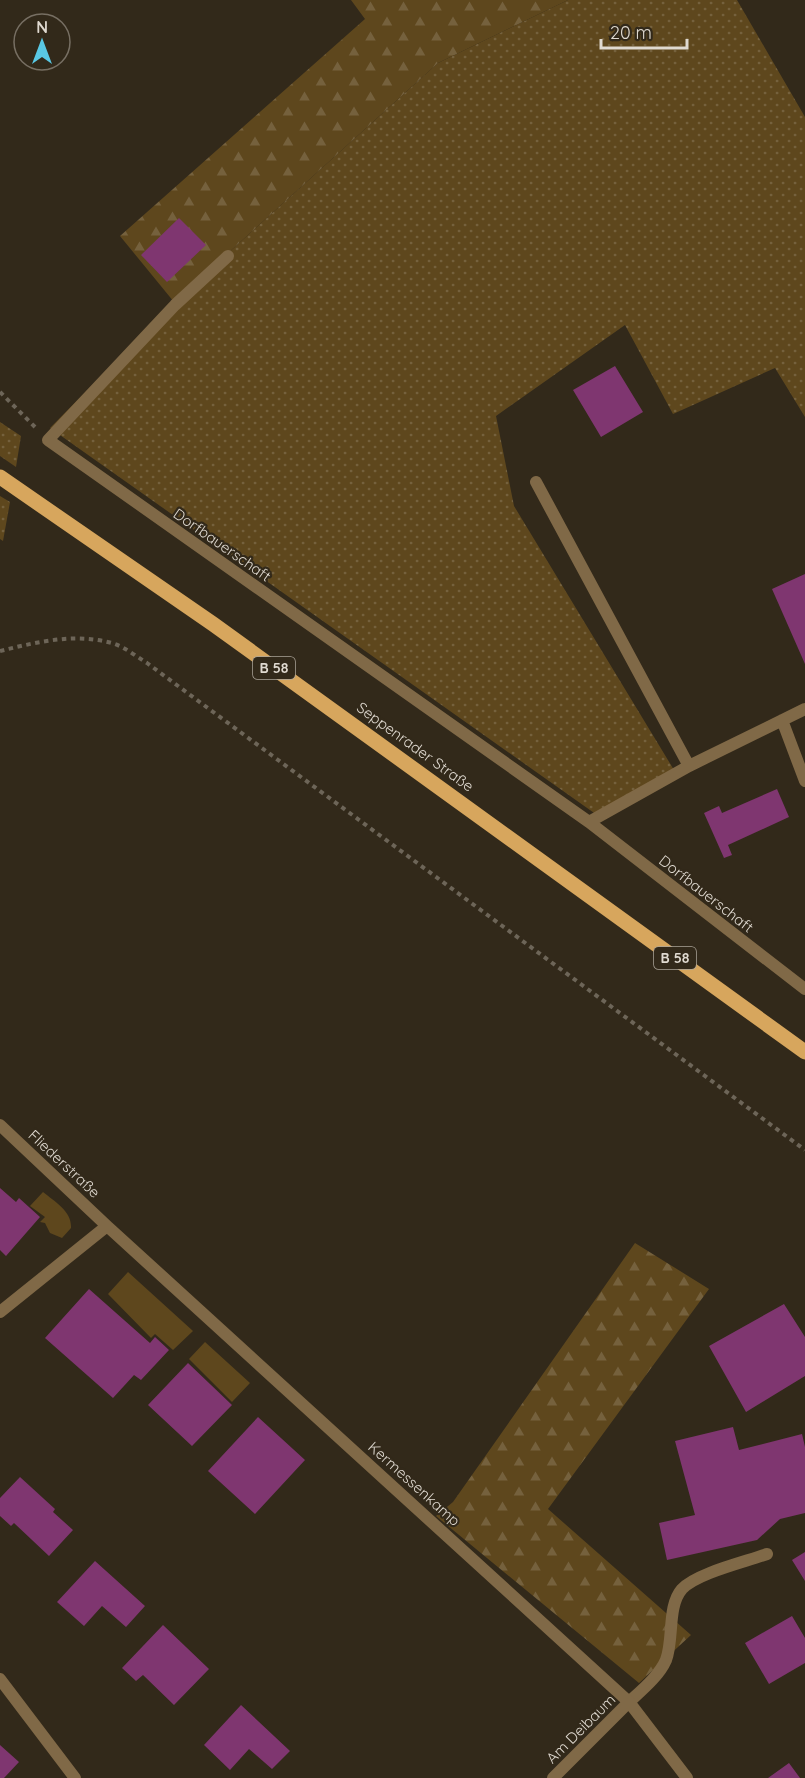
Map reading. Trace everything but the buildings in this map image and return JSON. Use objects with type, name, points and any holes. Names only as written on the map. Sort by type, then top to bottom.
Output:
[{"type":"main road","name":"Seppenrader Straße","points":[[0,477],[222,630],[805,1052]]},
{"type":"street","points":[[48,440],[175,305],[228,256]]},
{"type":"street","name":"Dorfbauerschaft","points":[[48,440],[589,822],[805,989]]},
{"type":"street","points":[[536,482],[689,766]]},
{"type":"street","points":[[589,822],[689,766],[805,709]]},
{"type":"street","points":[[782,720],[805,781]]},
{"type":"street","name":"Fliederstraße","points":[[0,1125],[107,1226]]},
{"type":"street","points":[[0,1312],[107,1226]]},
{"type":"street","name":"Kermessenkamp","points":[[107,1226],[629,1702],[687,1778]]},
{"type":"street","name":"Am Deibaum","points":[[553,1778],[652,1680],[665,1662],[672,1638],[675,1601],[682,1590],[694,1580],[767,1554]]},
{"type":"street","points":[[0,1679],[75,1778]]},
{"type":"path","points":[[0,392],[48,440]]},
{"type":"path","points":[[0,651],[47,640],[90,638],[117,645],[147,663],[805,1150]]},
{"type":"green space","points":[[351,0],[568,0],[438,63],[174,302],[120,236],[365,19]]},
{"type":"green space","points":[[568,0],[737,0],[805,117],[805,417],[775,368],[673,414],[625,325],[496,416],[514,506],[674,770],[597,815],[50,428],[174,302],[438,63]]},
{"type":"green space","points":[[0,422],[21,436],[16,467],[0,456]]},
{"type":"green space","points":[[0,496],[10,502],[3,541],[0,539]]},
{"type":"green space","points":[[43,1192],[62,1207],[69,1217],[71,1228],[62,1238],[50,1233],[45,1223],[40,1222],[45,1217],[30,1206]]},
{"type":"green space","points":[[635,1243],[709,1289],[548,1509],[691,1635],[639,1683],[436,1516],[453,1502]]},
{"type":"green space","points":[[128,1272],[193,1331],[173,1350],[155,1334],[151,1338],[108,1294]]},
{"type":"green space","points":[[205,1342],[250,1383],[232,1402],[189,1359]]}]
